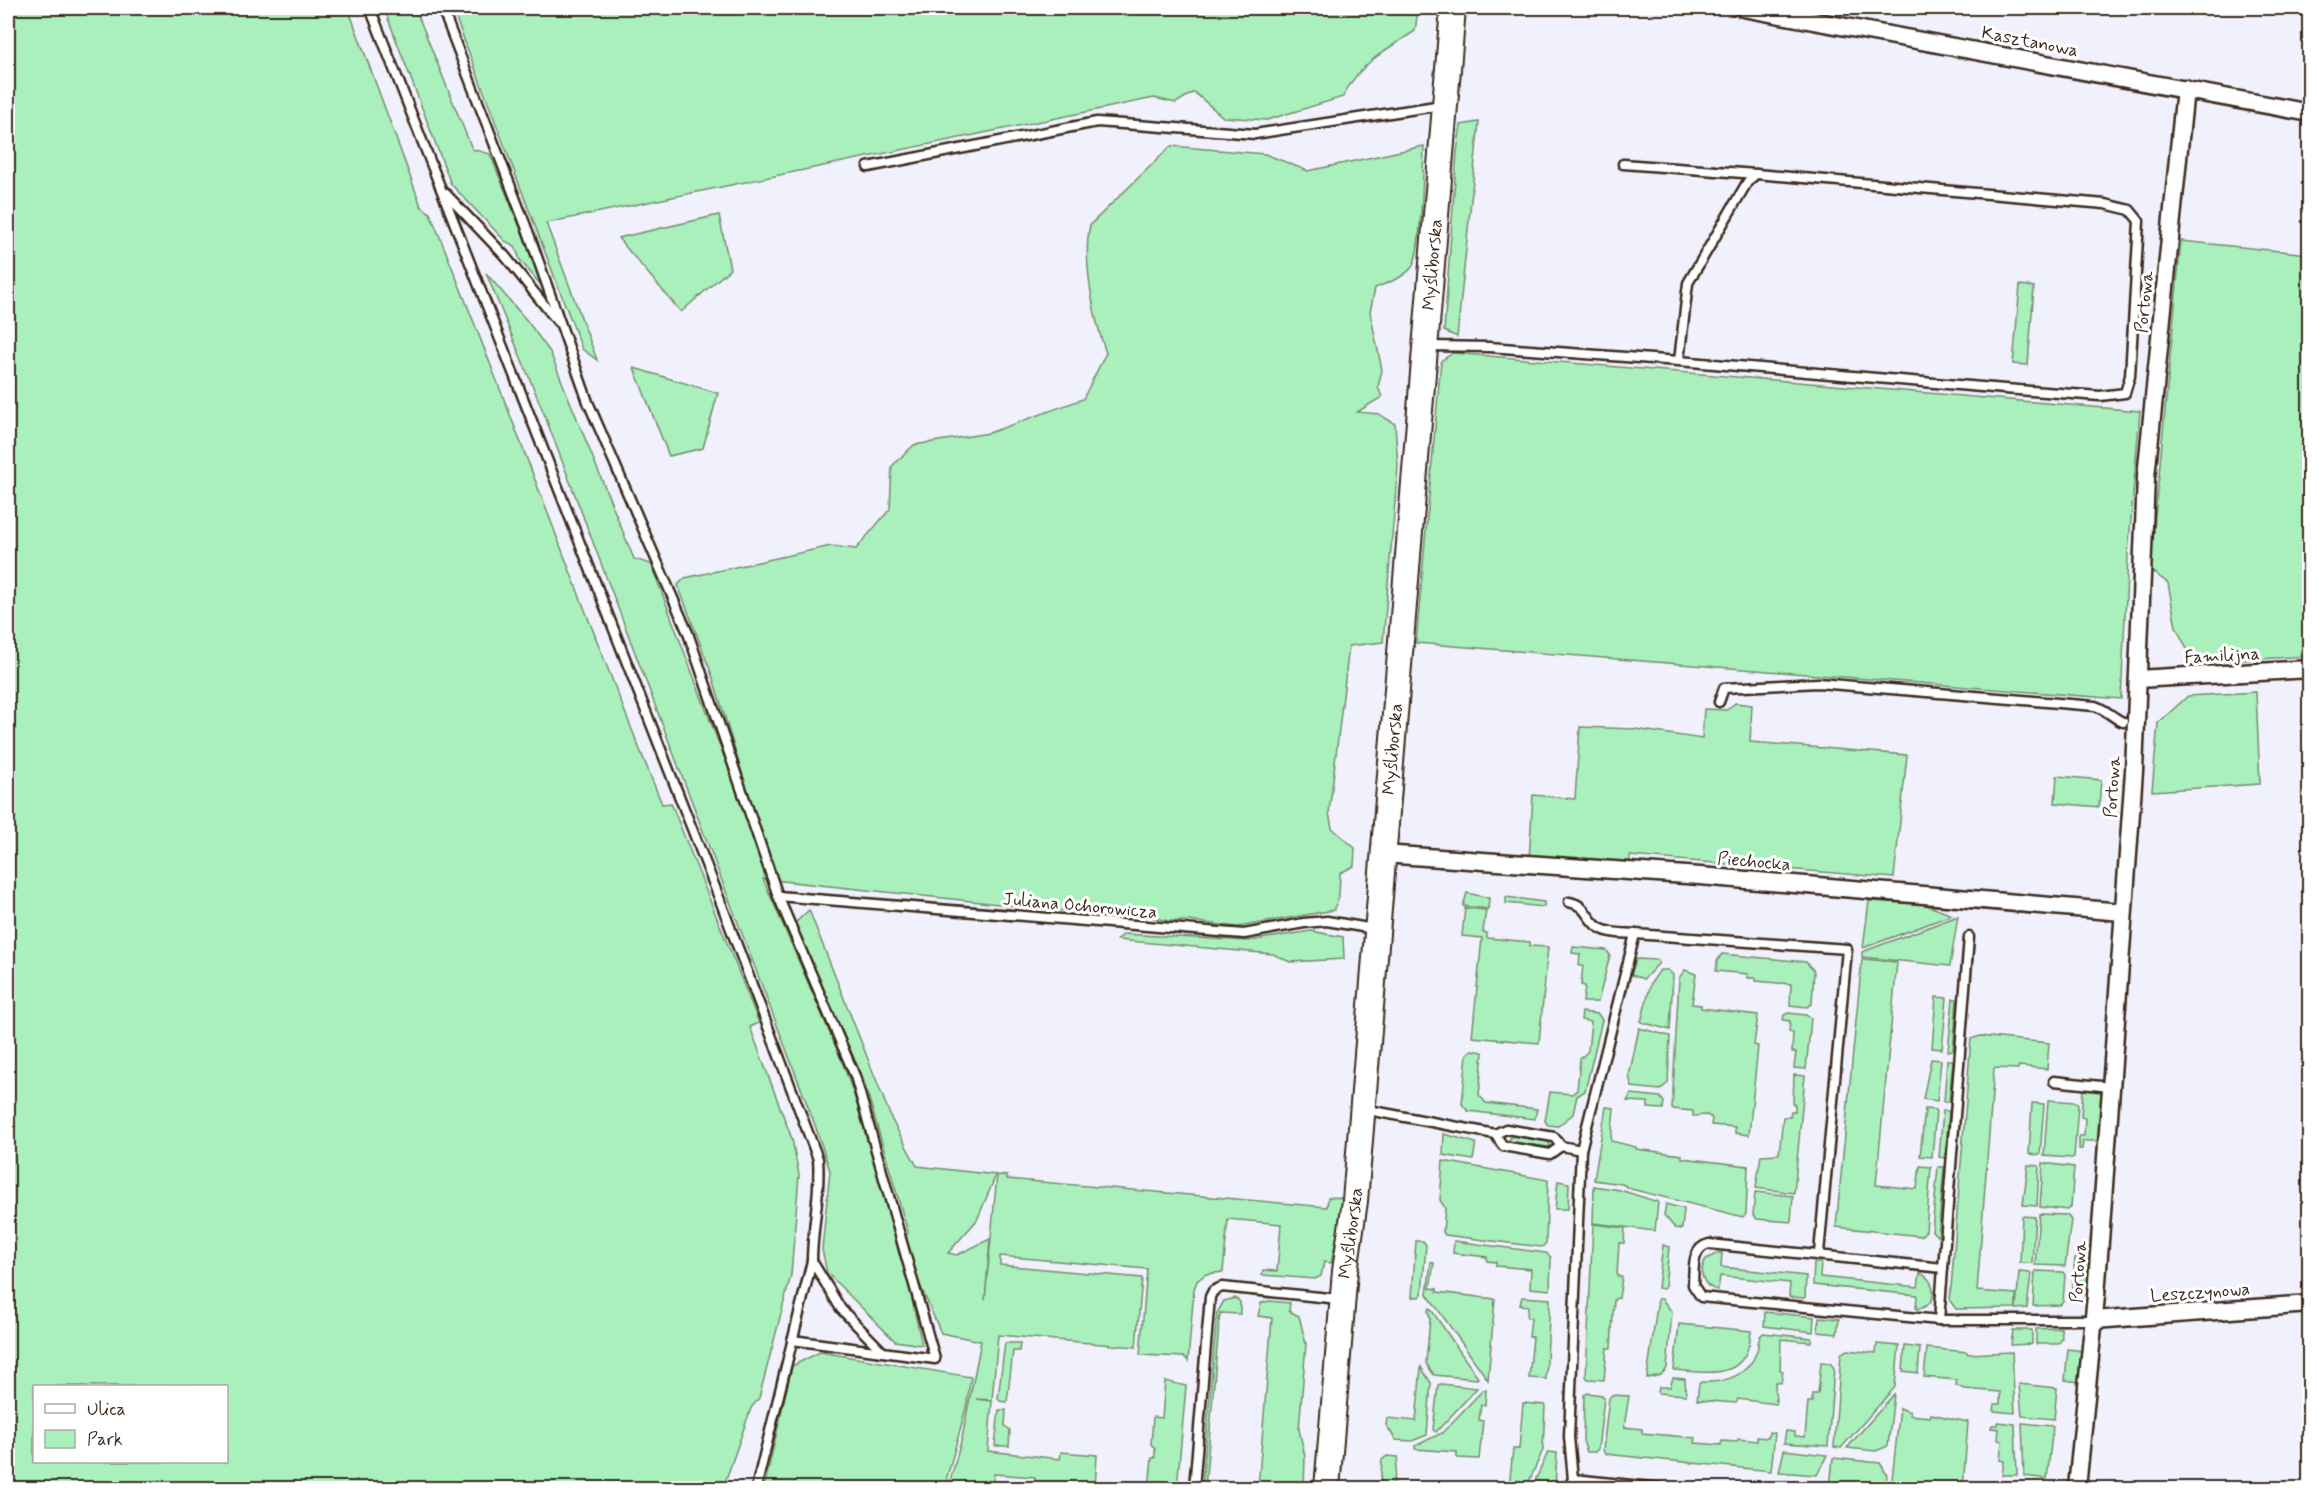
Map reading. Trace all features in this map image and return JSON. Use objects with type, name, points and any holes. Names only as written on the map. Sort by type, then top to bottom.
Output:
[{"type":"street","name":"Myśliborska","points":[[1327,1488],[1343,1300],[1363,1109],[1453,8]]},
{"type":"street","name":"Kasztanowa","points":[[1743,8],[2310,112]]},
{"type":"street","name":"Portowa","points":[[2077,1488],[2094,1320],[2134,771],[2146,477],[2185,89]]},
{"type":"street","name":"Familijna","points":[[2138,679],[2310,669]]},
{"type":"street","name":"Piechocka","points":[[1383,854],[1712,877],[2122,912]]},
{"type":"street","name":"Leszczynowa","points":[[2094,1320],[2310,1304]]},
{"type":"lane","points":[[370,8],[806,1121],[818,1159],[820,1180],[812,1237],[812,1262],[756,1488]]},
{"type":"lane","points":[[442,8],[564,329],[588,402],[688,633],[778,896],[855,1076],[935,1359],[792,1340]]},
{"type":"lane","points":[[868,167],[1097,122],[1255,134],[1445,104]]},
{"type":"lane","points":[[1427,346],[1489,347],[2100,396],[2125,393],[2130,376],[2139,221],[2130,210],[2105,204],[1623,164]]},
{"type":"lane","points":[[1680,362],[1688,283],[1748,181],[1756,174]]},
{"type":"lane","points":[[441,190],[505,256],[564,329]]},
{"type":"lane","points":[[1719,702],[1724,688],[1818,683],[2095,706],[2107,710],[2117,720],[2123,722]]},
{"type":"lane","name":"Juliana Ochorowicza","points":[[778,896],[1244,934],[1304,922],[1327,921],[1378,929]]},
{"type":"lane","points":[[1569,902],[1578,904],[1596,926],[1602,929],[1847,949],[1819,1253]]},
{"type":"lane","points":[[1568,1488],[1573,1479],[1569,1437],[1581,1150],[1635,933]]},
{"type":"lane","points":[[1939,1320],[1969,937]]},
{"type":"lane","points":[[2054,1081],[2110,1087]]},
{"type":"lane","points":[[1363,1109],[1495,1134],[1506,1129],[1554,1137],[1561,1146],[1581,1150]]},
{"type":"lane","points":[[1495,1134],[1503,1146],[1550,1154],[1561,1146]]},
{"type":"lane","points":[[1943,1268],[1819,1253],[1709,1244],[1703,1245],[1695,1256],[1693,1285],[1701,1297],[1939,1320],[2094,1320]]},
{"type":"lane","points":[[812,1262],[841,1309],[883,1351]]},
{"type":"lane","points":[[1194,1488],[1210,1297],[1213,1291],[1222,1287],[1343,1300]]},
{"type":"lane","points":[[1573,1479],[1661,1488]]},
{"type":"green space","points":[[8,8],[348,8],[421,206],[430,213],[460,287],[632,730],[662,804],[671,803],[759,1023],[750,1027],[792,1139],[799,1175],[791,1275],[759,1398],[751,1408],[723,1488],[8,1488]]},
{"type":"green space","points":[[384,8],[415,8],[472,149],[490,154],[546,291],[520,260],[515,246],[505,241],[451,184]]},
{"type":"green space","points":[[452,8],[1418,9],[1415,31],[1383,52],[1356,75],[1343,97],[1267,120],[1223,117],[1194,92],[1176,103],[1154,98],[546,223],[597,360],[582,349]]},
{"type":"green space","points":[[1479,122],[1457,337],[1444,331],[1457,151],[1461,125]]},
{"type":"green space","points":[[1171,146],[1265,154],[1308,171],[1424,146],[1420,229],[1415,259],[1412,267],[1405,274],[1375,288],[1370,312],[1382,370],[1378,387],[1382,397],[1357,412],[1379,414],[1395,424],[1398,466],[1383,642],[1349,646],[1329,813],[1332,828],[1355,848],[1354,866],[1340,873],[1339,896],[1334,910],[1238,927],[1168,921],[1125,911],[1094,914],[763,879],[842,1061],[866,1130],[899,1254],[908,1232],[863,1078],[794,924],[809,910],[892,1120],[917,1166],[996,1175],[977,1220],[948,1253],[957,1255],[990,1239],[985,1300],[997,1175],[1007,1176],[1007,1179],[1327,1207],[1328,1197],[1345,1198],[1331,1263],[1324,1262],[1321,1276],[1315,1279],[1262,1275],[1263,1270],[1277,1271],[1281,1224],[1228,1219],[1223,1272],[1206,1274],[1197,1281],[1194,1289],[1188,1361],[1185,1357],[1140,1355],[1147,1269],[1000,1256],[1000,1265],[1142,1278],[1136,1347],[998,1335],[992,1400],[976,1399],[992,1401],[988,1451],[1060,1459],[1061,1452],[1097,1455],[1095,1488],[1034,1488],[1035,1477],[994,1474],[992,1488],[948,1488],[962,1438],[981,1341],[941,1333],[918,1280],[911,1295],[922,1345],[895,1341],[827,1273],[822,1249],[830,1171],[815,1125],[543,411],[486,273],[550,352],[634,559],[651,564],[724,757],[742,773],[712,675],[678,585],[685,578],[831,546],[856,549],[890,509],[892,466],[914,445],[989,433],[1083,399],[1106,353],[1097,324],[1088,272],[1090,225]]},
{"type":"green space","points":[[719,215],[730,269],[681,312],[618,238]]},
{"type":"green space","points":[[2181,241],[2309,254],[2309,656],[2194,663],[2176,627],[2168,583],[2150,570]]},
{"type":"green space","points":[[2020,285],[2034,287],[2028,365],[2013,364]]},
{"type":"green space","points":[[1453,353],[2140,411],[2128,555],[2121,699],[1416,643],[1441,361]]},
{"type":"green space","points":[[634,368],[718,393],[703,448],[669,456]]},
{"type":"green space","points":[[2256,692],[2260,784],[2152,791],[2158,723],[2188,696]]},
{"type":"green space","points":[[1735,703],[1752,705],[1750,742],[1907,755],[1894,878],[1630,856],[1629,868],[1529,860],[1533,795],[1575,799],[1580,727],[1635,729],[1702,739],[1704,709],[1727,710]]},
{"type":"green space","points":[[2057,776],[2101,780],[2099,807],[2055,803]]},
{"type":"green space","points":[[1467,893],[1489,898],[1488,909],[1463,906]]},
{"type":"green space","points":[[1506,897],[1544,902],[1544,907],[1506,903]]},
{"type":"green space","points":[[1869,901],[1924,904],[1952,915],[1863,948]]},
{"type":"green space","points":[[1465,908],[1486,910],[1483,932],[1487,933],[1487,938],[1530,942],[1530,946],[1548,947],[1539,1043],[1472,1037],[1482,938],[1462,936]]},
{"type":"green space","points":[[1958,916],[1950,966],[1862,957],[1862,952]]},
{"type":"green space","points":[[1311,931],[1343,937],[1344,959],[1290,962],[1273,954],[1117,940],[1124,934],[1248,941]]},
{"type":"green space","points":[[1573,947],[1606,950],[1610,955],[1598,1002],[1583,1002],[1585,986],[1581,985],[1583,966],[1579,966],[1580,954],[1572,953]]},
{"type":"green space","points":[[1722,954],[1806,962],[1814,971],[1812,1003],[1807,1007],[1790,1005],[1791,984],[1756,981],[1756,978],[1748,978],[1748,974],[1716,971],[1717,961]]},
{"type":"green space","points":[[1636,959],[1657,960],[1659,963],[1644,979],[1631,975]]},
{"type":"green space","points":[[1862,959],[1897,962],[1876,1185],[1917,1189],[1920,1166],[1931,1167],[1926,1231],[1921,1236],[1836,1227]]},
{"type":"green space","points":[[1660,970],[1668,970],[1673,975],[1670,1030],[1641,1022],[1651,983]]},
{"type":"green space","points":[[1685,970],[1696,974],[1692,1004],[1701,1005],[1701,1008],[1758,1015],[1754,1045],[1758,1046],[1749,1135],[1735,1133],[1735,1127],[1711,1125],[1712,1118],[1707,1115],[1693,1116],[1693,1111],[1672,1109],[1679,978]]},
{"type":"green space","points":[[1936,997],[1947,998],[1942,1049],[1932,1048]]},
{"type":"green space","points":[[1953,999],[1957,999],[1953,1050],[1948,1051]]},
{"type":"green space","points":[[1582,1012],[1598,1014],[1602,1020],[1585,1091],[1577,1096],[1573,1114],[1558,1126],[1548,1125],[1545,1121],[1550,1092],[1572,1094],[1577,1090],[1580,1059],[1588,1051],[1591,1022],[1581,1020]]},
{"type":"green space","points":[[1788,1013],[1806,1015],[1811,1019],[1806,1069],[1794,1068],[1796,1052],[1792,1052],[1793,1033],[1789,1032],[1790,1021],[1783,1020],[1784,1015]]},
{"type":"green space","points":[[1639,1028],[1670,1036],[1668,1083],[1660,1090],[1632,1087],[1629,1076]]},
{"type":"green space","points":[[1980,1036],[2049,1043],[2047,1069],[2019,1066],[2018,1069],[1994,1068],[1977,1291],[2016,1294],[2016,1308],[1956,1309],[1950,1301],[1971,1039]]},
{"type":"green space","points":[[1472,1050],[1483,1052],[1479,1095],[1486,1103],[1537,1109],[1535,1119],[1468,1111],[1462,1104],[1467,1054]]},
{"type":"green space","points":[[1931,1059],[1941,1060],[1937,1101],[1923,1099]]},
{"type":"green space","points":[[1947,1060],[1953,1060],[1949,1102],[1944,1102]]},
{"type":"green space","points":[[1794,1075],[1805,1076],[1794,1193],[1756,1188],[1761,1155],[1779,1154],[1783,1117],[1790,1117],[1791,1111],[1795,1111],[1795,1105],[1793,1105]]},
{"type":"green space","points":[[2083,1089],[2098,1090],[2102,1093],[2098,1141],[2083,1141],[2082,1149],[2079,1149],[2079,1136],[2084,1136],[2085,1118],[2081,1117]]},
{"type":"green space","points":[[1631,1094],[1660,1097],[1664,1102],[1663,1109],[1648,1108],[1648,1102],[1627,1101]]},
{"type":"green space","points":[[2048,1100],[2075,1102],[2078,1105],[2074,1157],[2044,1156]]},
{"type":"green space","points":[[2032,1103],[2044,1104],[2040,1155],[2029,1154]]},
{"type":"green space","points":[[1606,1107],[1614,1108],[1611,1141],[1636,1147],[1636,1149],[1682,1155],[1682,1158],[1748,1166],[1746,1214],[1743,1217],[1631,1189],[1622,1184],[1594,1180]]},
{"type":"green space","points":[[1925,1109],[1936,1110],[1932,1157],[1920,1156]]},
{"type":"green space","points":[[1943,1111],[1949,1111],[1945,1158],[1939,1157]]},
{"type":"green space","points":[[1444,1134],[1476,1143],[1473,1160],[1443,1155]]},
{"type":"green space","points":[[1512,1136],[1549,1142],[1550,1147],[1511,1142],[1509,1140]]},
{"type":"green space","points":[[1443,1161],[1548,1180],[1546,1243],[1542,1247],[1445,1235],[1443,1232],[1445,1208],[1440,1200]]},
{"type":"green space","points":[[2043,1163],[2074,1167],[2071,1207],[2068,1210],[2040,1207]]},
{"type":"green space","points":[[2028,1165],[2039,1166],[2037,1206],[2023,1205]]},
{"type":"green space","points":[[1938,1167],[1944,1167],[1938,1237],[1932,1231]]},
{"type":"green space","points":[[1558,1181],[1569,1183],[1568,1209],[1555,1209]]},
{"type":"green space","points":[[1594,1186],[1620,1190],[1658,1202],[1655,1231],[1593,1223]]},
{"type":"green space","points":[[1755,1192],[1793,1196],[1791,1222],[1757,1219],[1753,1215]]},
{"type":"green space","points":[[1666,1204],[1684,1209],[1682,1229],[1675,1228],[1664,1215]]},
{"type":"green space","points":[[2039,1214],[2067,1215],[2071,1220],[2065,1266],[2035,1265]]},
{"type":"green space","points":[[2022,1216],[2035,1217],[2032,1263],[2020,1263]]},
{"type":"green space","points":[[1593,1224],[1625,1228],[1624,1243],[1619,1243],[1617,1276],[1622,1277],[1619,1298],[1614,1299],[1611,1348],[1607,1348],[1604,1380],[1588,1379],[1586,1376]]},
{"type":"green space","points":[[1416,1241],[1423,1241],[1426,1245],[1422,1294],[1419,1297],[1412,1297]]},
{"type":"green space","points":[[1454,1241],[1546,1253],[1551,1257],[1550,1290],[1530,1288],[1531,1269],[1496,1266],[1496,1262],[1487,1261],[1487,1257],[1453,1253]]},
{"type":"green space","points":[[1663,1245],[1669,1247],[1663,1289],[1658,1288]]},
{"type":"green space","points":[[1722,1253],[1721,1267],[1806,1276],[1805,1298],[1789,1297],[1790,1283],[1720,1276],[1718,1290],[1708,1286],[1703,1278],[1702,1269],[1706,1259]]},
{"type":"green space","points":[[2075,1258],[2087,1259],[2090,1262],[2088,1290],[2072,1287]]},
{"type":"green space","points":[[1431,1262],[1434,1263],[1430,1288],[1437,1289],[1437,1292],[1495,1299],[1488,1380],[1427,1294]]},
{"type":"green space","points":[[1814,1263],[1821,1263],[1820,1277],[1918,1287],[1920,1273],[1933,1287],[1932,1299],[1929,1304],[1916,1309],[1917,1295],[1813,1285]]},
{"type":"green space","points":[[2035,1271],[2063,1272],[2065,1275],[2063,1302],[2060,1305],[2033,1306]]},
{"type":"green space","points":[[2019,1272],[2031,1273],[2027,1308],[2016,1309]]},
{"type":"green space","points":[[1522,1297],[1550,1299],[1546,1379],[1529,1378],[1533,1337],[1529,1337],[1531,1318],[1527,1317],[1528,1306],[1520,1305]]},
{"type":"green space","points":[[1235,1298],[1240,1302],[1240,1314],[1220,1313],[1205,1488],[1202,1488],[1217,1313],[1224,1301]]},
{"type":"green space","points":[[1658,1299],[1662,1299],[1672,1312],[1667,1368],[1661,1375],[1647,1378]]},
{"type":"green space","points":[[1269,1301],[1290,1303],[1289,1311],[1299,1316],[1306,1344],[1299,1429],[1305,1457],[1304,1488],[1258,1488],[1272,1318],[1258,1316],[1261,1303]]},
{"type":"green space","points":[[1430,1308],[1477,1379],[1434,1375],[1426,1363],[1430,1319],[1428,1310]]},
{"type":"green space","points":[[1765,1312],[1814,1317],[1813,1332],[1764,1326]]},
{"type":"green space","points":[[1819,1317],[1839,1319],[1837,1334],[1818,1332]]},
{"type":"green space","points":[[1679,1324],[1751,1331],[1743,1359],[1735,1366],[1714,1372],[1674,1370]]},
{"type":"green space","points":[[2061,1328],[2062,1339],[2058,1344],[2036,1344],[2036,1329]]},
{"type":"green space","points":[[2013,1330],[2032,1330],[2032,1344],[2011,1345]]},
{"type":"green space","points":[[1763,1333],[1811,1338],[1811,1342],[1781,1339],[1780,1370],[1783,1371],[1781,1383],[1775,1382],[1776,1404],[1738,1399],[1736,1403],[1697,1400],[1699,1384],[1702,1382],[1728,1379],[1736,1376],[1748,1366],[1757,1351],[1759,1339]]},
{"type":"green space","points":[[1005,1343],[1020,1343],[1019,1351],[1013,1351],[1007,1402],[1000,1401],[998,1398]]},
{"type":"green space","points":[[1877,1344],[1899,1346],[1895,1387],[1841,1448],[1834,1447],[1841,1354],[1847,1350],[1876,1353]]},
{"type":"green space","points":[[1905,1346],[1920,1348],[1918,1373],[1903,1371]]},
{"type":"green space","points":[[1927,1348],[1967,1352],[1968,1354],[2012,1352],[2015,1413],[1994,1411],[1995,1404],[2000,1404],[2000,1392],[1964,1389],[1956,1385],[1957,1380],[1924,1377]]},
{"type":"green space","points":[[2068,1349],[2082,1351],[2079,1382],[2065,1380]]},
{"type":"green space","points":[[820,1352],[971,1377],[966,1408],[944,1488],[764,1488],[792,1366]]},
{"type":"green space","points":[[1821,1362],[1830,1363],[1834,1368],[1828,1446],[1784,1443],[1786,1431],[1795,1432],[1795,1436],[1805,1437],[1808,1402],[1812,1402],[1812,1394],[1818,1394]]},
{"type":"green space","points":[[1421,1367],[1431,1383],[1427,1435],[1412,1441],[1396,1440],[1386,1425],[1387,1418],[1416,1421]]},
{"type":"green space","points":[[1673,1378],[1685,1379],[1686,1395],[1658,1393],[1659,1387],[1670,1387]]},
{"type":"green space","points":[[1165,1381],[1186,1386],[1177,1488],[1149,1488],[1152,1458],[1155,1458],[1155,1449],[1151,1444],[1153,1417],[1162,1418]]},
{"type":"green space","points":[[2019,1384],[2057,1388],[2054,1419],[2022,1416]]},
{"type":"green space","points":[[1438,1385],[1477,1388],[1436,1432],[1433,1430]]},
{"type":"green space","points":[[1483,1390],[1486,1390],[1485,1405],[1481,1405],[1479,1420],[1483,1421],[1479,1459],[1457,1458],[1457,1452],[1415,1449],[1415,1446],[1442,1433]]},
{"type":"green space","points":[[1588,1393],[1602,1395],[1604,1398],[1598,1449],[1595,1452],[1587,1452],[1583,1441],[1584,1395]]},
{"type":"green space","points":[[1894,1394],[1888,1446],[1876,1451],[1847,1448]]},
{"type":"green space","points":[[1612,1395],[1629,1396],[1624,1427],[1642,1429],[1642,1433],[1696,1438],[1695,1443],[1721,1445],[1722,1441],[1737,1442],[1738,1439],[1757,1441],[1757,1437],[1768,1438],[1769,1432],[1775,1433],[1771,1471],[1605,1454],[1603,1450],[1609,1398]]},
{"type":"green space","points":[[1523,1403],[1545,1405],[1543,1450],[1526,1488],[1509,1488],[1513,1449],[1519,1449]]},
{"type":"green space","points":[[1900,1408],[1910,1412],[1910,1415],[1930,1417],[1931,1414],[1968,1422],[1963,1488],[1891,1488]]},
{"type":"green space","points":[[999,1410],[1006,1410],[1005,1426],[1010,1430],[1009,1446],[995,1446]]},
{"type":"green space","points":[[1998,1422],[2015,1424],[2017,1475],[2002,1475],[2004,1461],[2000,1460],[2002,1441],[1998,1440],[1999,1429],[1991,1428]]},
{"type":"green space","points":[[2022,1423],[2053,1426],[2047,1479],[2024,1476]]},
{"type":"green space","points":[[1784,1450],[1827,1455],[1817,1475],[1779,1472]]},
{"type":"green space","points":[[1548,1452],[1557,1453],[1555,1488],[1532,1488]]},
{"type":"green space","points":[[1387,1456],[1398,1457],[1393,1485],[1412,1488],[1380,1488],[1382,1460]]},
{"type":"green space","points":[[1833,1458],[1880,1463],[1887,1475],[1885,1488],[1830,1488]]}]
